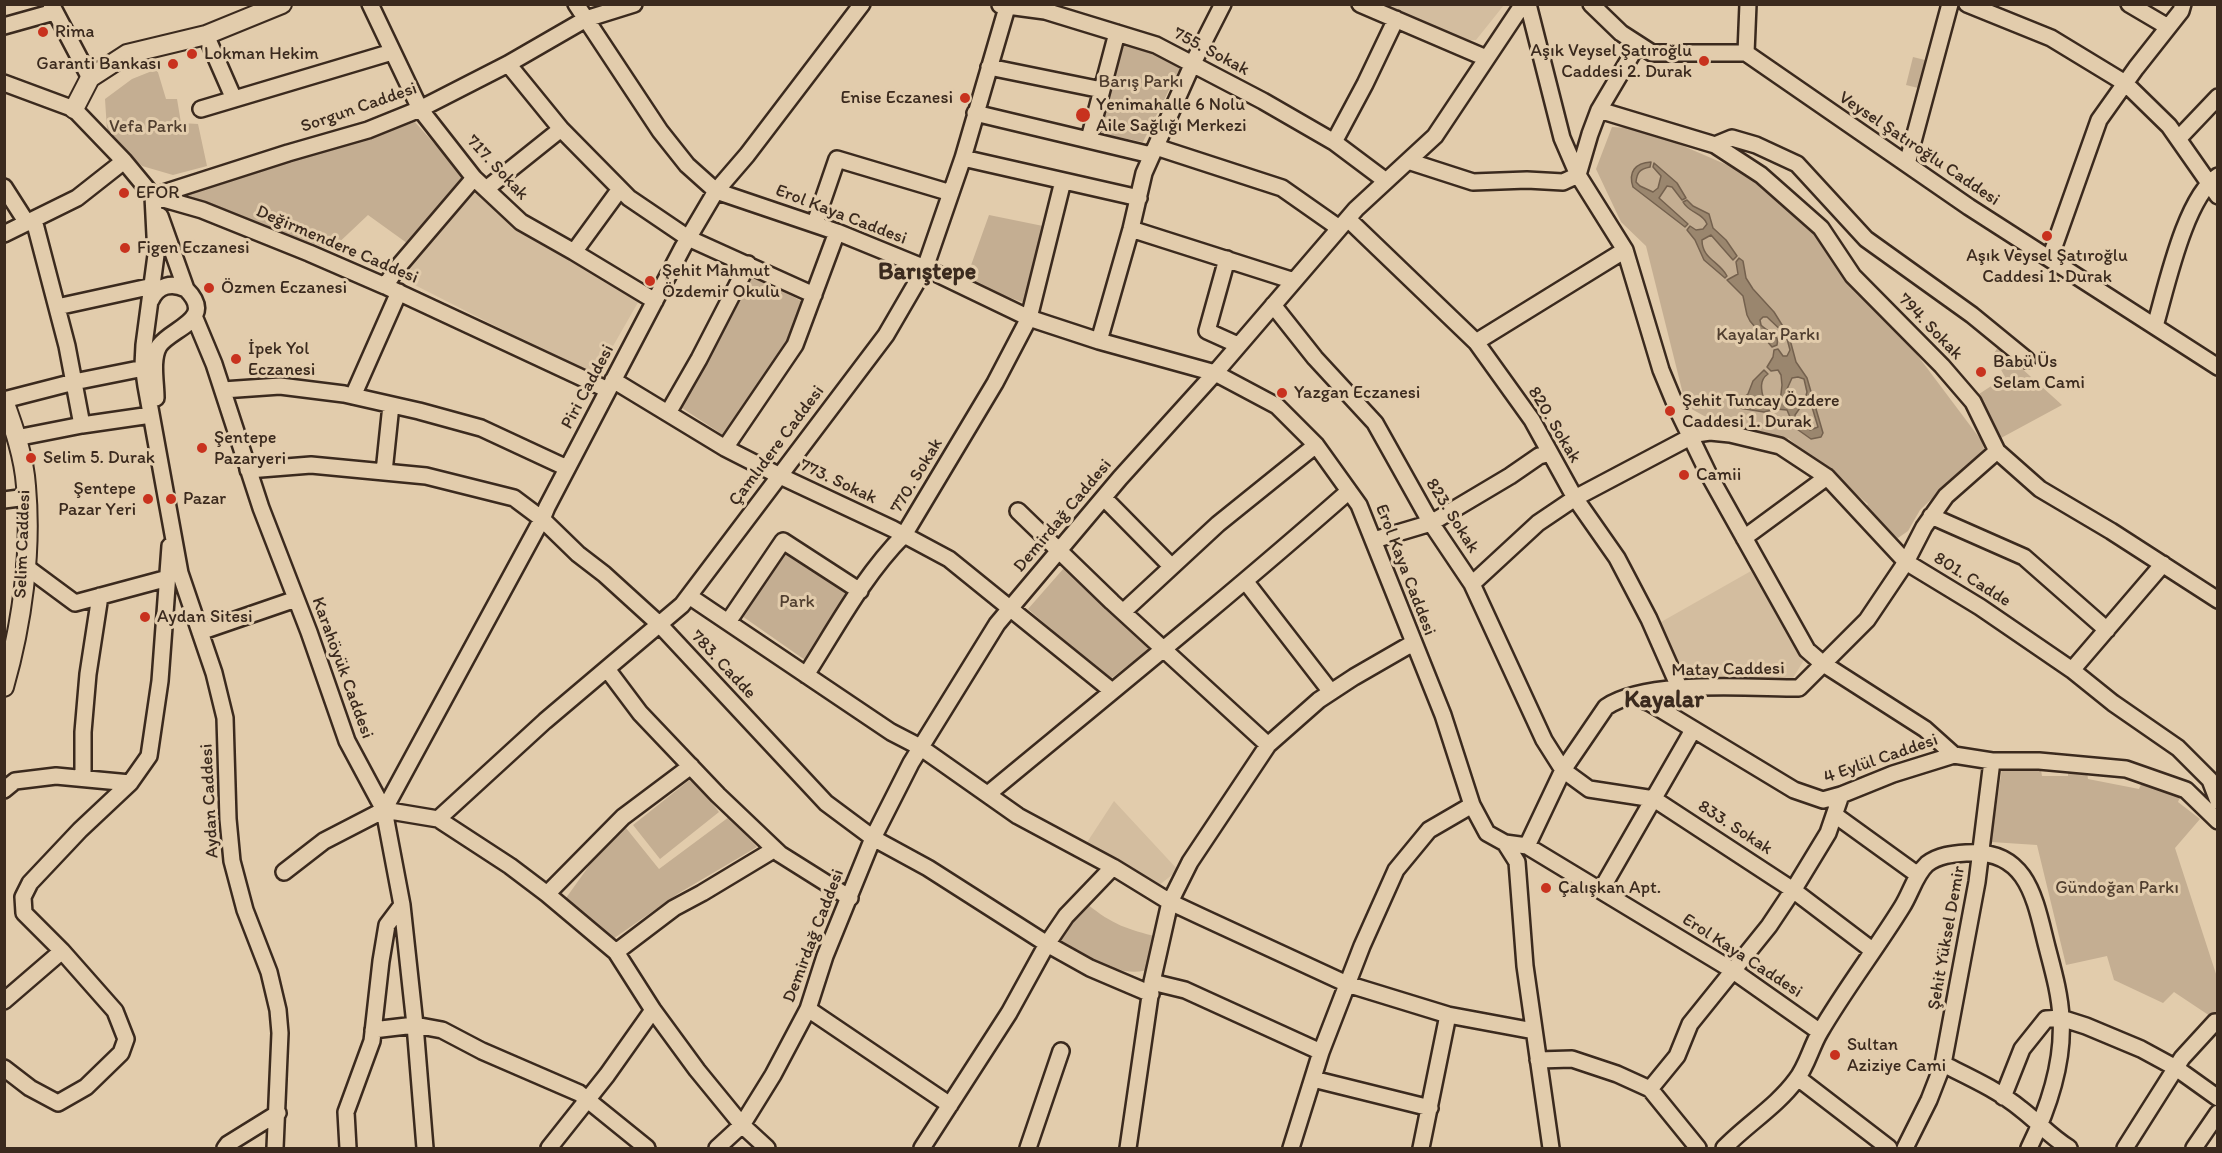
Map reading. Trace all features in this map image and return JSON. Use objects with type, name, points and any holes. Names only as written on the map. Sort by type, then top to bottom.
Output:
[{"type":"main road","points":[[74,109],[90,78],[127,54],[206,34],[282,4]]},
{"type":"main road","name":"Selim Caddesi","points":[[4,401],[16,438],[27,497],[25,566],[13,657],[5,683]]},
{"type":"street","name":"717. Sokak","points":[[370,4],[420,109],[474,178],[521,222],[655,301]]},
{"type":"street","points":[[576,4],[660,131],[687,165],[716,191]]},
{"type":"street","name":"Sorgun Caddesi","points":[[153,196],[368,130],[420,109],[508,64],[586,20],[634,4]]},
{"type":"street","name":"Piri Caddesi","points":[[384,810],[542,519],[688,238],[716,191],[747,155],[862,4]]},
{"type":"street","points":[[1099,341],[1131,229],[1144,173],[1222,4]]},
{"type":"street","points":[[1360,4],[1486,58]]},
{"type":"street","name":"Demirdağ Caddesi","points":[[717,1149],[742,1125],[773,1075],[808,1009],[825,956],[873,838],[910,763],[997,624],[1343,223],[1435,136],[1523,4]]},
{"type":"street","points":[[1528,4],[1562,138],[1578,175],[1625,250],[1661,370],[1689,438],[1807,650],[1822,663],[1925,729],[1954,755],[1992,761],[2039,761],[2126,769],[2186,790],[2217,821]]},
{"type":"street","points":[[1591,4],[1621,33],[1652,53],[1746,53],[1749,4]]},
{"type":"street","points":[[1907,164],[1950,4]]},
{"type":"street","points":[[1966,4],[1990,9],[2051,38],[2125,83],[2169,126],[2212,179],[2217,196]]},
{"type":"street","points":[[2129,4],[2168,27]]},
{"type":"street","points":[[2050,258],[2099,120],[2181,11],[2183,4]]},
{"type":"street","name":"755. Sokak","points":[[1005,5],[1046,11],[1156,45],[1193,63],[1334,142],[1386,181]]},
{"type":"street","name":"Çamlıdere Caddesi","points":[[438,819],[545,721],[682,605],[886,334],[925,268],[963,158],[1005,5]]},
{"type":"street","points":[[4,26],[54,7],[90,78]]},
{"type":"street","points":[[1334,142],[1396,20]]},
{"type":"street","points":[[1089,139],[1117,33]]},
{"type":"street","points":[[206,34],[234,99]]},
{"type":"street","points":[[1408,161],[1473,182],[1527,180],[1563,182],[1578,175],[1599,110],[1638,44]]},
{"type":"street","points":[[201,109],[392,52]]},
{"type":"street","name":"Veysel Şatıroğlu Caddesi","points":[[1746,53],[1907,164],[2217,367]]},
{"type":"street","points":[[508,64],[561,129],[629,198],[688,238],[814,295]]},
{"type":"street","points":[[988,67],[1102,90]]},
{"type":"street","points":[[4,83],[74,109],[124,161],[153,196],[186,289],[194,301],[194,316],[190,323],[160,345],[155,360],[158,452]]},
{"type":"street","points":[[2178,139],[2217,97]]},
{"type":"street","name":"794. Sokak","points":[[1599,110],[1715,145],[1761,175],[1821,228],[1853,276],[1942,366],[1973,402],[1997,451],[2040,489],[2163,564],[2217,600]]},
{"type":"street","name":"820. Sokak","points":[[975,113],[1154,151],[1282,188],[1343,223],[1476,342],[1532,420],[1575,498],[1617,558],[1649,619],[1678,687]]},
{"type":"street","points":[[486,189],[561,129]]},
{"type":"street","points":[[1715,145],[1732,138],[1756,145],[1797,164],[1866,239],[1972,315],[2027,360]]},
{"type":"street","points":[[963,158],[1139,198]]},
{"type":"street","points":[[815,223],[837,159],[951,193]]},
{"type":"street","points":[[4,234],[77,198],[124,161]]},
{"type":"street","points":[[353,396],[398,267],[474,178]]},
{"type":"street","points":[[2155,326],[2186,223],[2212,179]]},
{"type":"street","name":"770. Sokak","points":[[806,675],[860,591],[889,550],[904,535],[995,383],[1029,318],[1063,181]]},
{"type":"street","points":[[4,187],[30,221],[57,307],[82,425]]},
{"type":"street","points":[[574,252],[620,189]]},
{"type":"street","name":"Erol Kaya Caddesi","points":[[716,191],[815,223],[925,268],[1029,318],[1099,341],[1215,373],[1277,406],[1316,445],[1359,505],[1443,715],[1472,805],[1487,833],[1505,843],[1527,846],[1601,890],[1732,970],[1820,1032]]},
{"type":"street","points":[[153,196],[156,255],[144,345],[144,368],[158,452]]},
{"type":"street","name":"Değirmendere Caddesi","points":[[153,196],[202,210],[392,289],[611,385]]},
{"type":"street","points":[[1131,229],[1294,280]]},
{"type":"street","points":[[725,448],[795,345],[837,232]]},
{"type":"street","points":[[1476,342],[1625,250]]},
{"type":"street","points":[[1227,259],[1207,331],[1238,345]]},
{"type":"street","points":[[668,413],[748,264]]},
{"type":"street","points":[[177,331],[169,331],[155,323],[151,299],[158,289],[165,286],[179,286],[186,289]]},
{"type":"street","points":[[57,307],[151,299]]},
{"type":"street","name":"823. Sokak","points":[[1273,305],[1315,358],[1375,423],[1431,523],[1472,584],[1544,740],[1563,770]]},
{"type":"street","name":"Karahöyük Caddesi","points":[[194,316],[214,364],[261,508],[346,741],[384,810],[402,905],[425,1149]]},
{"type":"street","points":[[4,401],[74,382],[144,368]]},
{"type":"street","name":"773. Sokak","points":[[611,385],[668,413],[725,448],[780,477],[904,535],[949,559],[1112,691]]},
{"type":"street","points":[[223,390],[280,386],[353,396],[481,428],[567,468]]},
{"type":"street","points":[[384,472],[391,405]]},
{"type":"street","points":[[16,438],[151,415]]},
{"type":"street","name":"801. Cadde","points":[[1472,584],[1538,523],[1575,498],[1689,438],[1703,433],[1730,434],[1780,446],[1827,477],[1906,562],[1980,607],[2072,670],[2113,703],[2178,748],[2210,780],[2217,801]]},
{"type":"street","points":[[1124,612],[1218,524],[1316,445]]},
{"type":"street","name":"Matay Caddesi","points":[[1527,846],[1563,770],[1606,706],[1616,700],[1678,687],[1799,688],[1867,620],[1906,562],[1931,516],[1946,496],[1997,451]]},
{"type":"street","name":"Aydan Caddesi","points":[[158,452],[180,573],[214,673],[225,718],[228,819],[232,861],[245,910],[268,972],[278,1010],[280,1034],[276,1149]]},
{"type":"street","points":[[1374,540],[1431,523],[1539,456],[1550,453]]},
{"type":"street","name":"783. Cadde","points":[[248,470],[311,465],[426,476],[514,498],[542,519],[578,554],[604,574],[659,624],[826,803],[873,838],[928,868],[1047,944],[1090,968],[1151,988],[1185,990],[1321,1052]]},
{"type":"street","points":[[1744,538],[1827,477]]},
{"type":"street","points":[[988,794],[1246,582],[1349,491]]},
{"type":"street","points":[[4,500],[27,497]]},
{"type":"street","points":[[1104,498],[1171,566]]},
{"type":"street","points":[[1018,511],[1058,551],[1268,745]]},
{"type":"street","points":[[1931,516],[2024,558],[2107,630]]},
{"type":"street","points":[[4,1068],[30,1088],[58,1103],[86,1087],[121,1053],[126,1039],[115,1011],[62,951],[24,913],[23,897],[30,883],[80,830],[130,783],[149,756],[160,681],[171,528]]},
{"type":"street","points":[[728,622],[783,541],[860,591]]},
{"type":"street","points":[[2072,670],[2163,564]]},
{"type":"street","points":[[25,566],[75,603],[168,578]]},
{"type":"street","points":[[1246,582],[1331,692]]},
{"type":"street","points":[[83,777],[88,674],[100,596]]},
{"type":"street","points":[[689,596],[891,732],[921,747],[1018,816],[1113,867],[1170,902],[1347,984],[1448,1015],[1534,1031]]},
{"type":"street","points":[[200,632],[296,599]]},
{"type":"street","points":[[1128,1149],[1151,988],[1170,902],[1190,862],[1268,745],[1319,700],[1413,643]]},
{"type":"street","points":[[607,669],[640,712],[775,849],[850,898]]},
{"type":"street","name":"4 Eylül Caddesi","points":[[1633,696],[1650,703],[1794,790],[1823,800],[1893,774],[1954,755]]},
{"type":"street","points":[[1601,890],[1693,730]]},
{"type":"street","name":"Şehit Yüksel Demir","points":[[1905,1149],[1929,1100],[1943,1064],[1982,852],[1992,761]]},
{"type":"street","points":[[547,894],[623,817],[691,766]]},
{"type":"street","name":"833. Sokak","points":[[1563,770],[1589,789],[1654,799],[1793,890],[1872,950]]},
{"type":"street","points":[[4,790],[15,781],[56,776],[130,783]]},
{"type":"street","points":[[1650,1089],[1677,1056],[1690,1024],[1769,926],[1793,890],[1828,833],[1841,795]]},
{"type":"street","points":[[1291,1149],[1321,1052],[1362,946],[1396,870],[1430,830],[1472,805]]},
{"type":"street","points":[[284,872],[324,841],[384,810],[438,819],[510,866],[616,952],[653,1010],[697,1070],[742,1125],[766,1149]]},
{"type":"street","points":[[1834,815],[1918,875]]},
{"type":"street","points":[[1505,843],[1517,862],[1525,966],[1551,1149]]},
{"type":"street","points":[[616,952],[674,908],[775,849]]},
{"type":"street","points":[[1724,1149],[1798,1078],[1820,1032],[1872,950],[1906,902],[1918,875],[1926,865],[1944,855],[1982,852],[1997,855],[2009,862],[2028,883],[2034,896],[2054,975],[2061,1018],[2059,1066],[2040,1126],[2029,1149]]},
{"type":"street","points":[[922,1149],[1009,1013],[1047,944],[1066,916],[1113,867]]},
{"type":"street","points":[[348,1149],[346,1112],[372,1041],[387,925],[402,905]]},
{"type":"street","points":[[4,1001],[62,951]]},
{"type":"street","points":[[808,1009],[950,1105]]},
{"type":"street","points":[[549,1149],[607,1075],[653,1010]]},
{"type":"street","points":[[1420,1149],[1448,1015]]},
{"type":"street","points":[[2003,1097],[2022,1050],[2046,1019],[2061,1018],[2141,1049],[2176,1068],[2217,1098]]},
{"type":"street","points":[[2125,1149],[2182,1058],[2217,1022]]},
{"type":"street","points":[[374,1030],[415,1025],[442,1030],[482,1051],[579,1093],[629,1143],[647,1149]]},
{"type":"street","points":[[1028,1149],[1061,1051]]},
{"type":"street","points":[[1538,1060],[1572,1059],[1617,1074],[1650,1089],[1698,1149]]},
{"type":"street","points":[[1943,1064],[1985,1083],[2021,1108],[2053,1138],[2069,1149]]},
{"type":"street","points":[[1798,1078],[1889,1149]]},
{"type":"street","points":[[1313,1079],[1430,1108]]},
{"type":"street","points":[[225,1149],[228,1144],[278,1113]]},
{"type":"street","points":[[2194,1149],[2217,1113]]},
{"type":"shaded area","points":[[1389,4],[1504,5],[1476,40],[1461,40],[1387,6]]},
{"type":"shaded area","points":[[1651,162],[1650,167],[1637,176],[1636,182],[1653,192],[1658,188],[1661,176],[1653,167],[1654,163],[1677,183],[1686,198],[1682,200],[1672,187],[1667,186],[1659,198],[1688,224],[1685,227],[1633,187],[1631,177],[1634,169],[1641,164]]},
{"type":"shaded area","points":[[473,185],[640,299],[597,374],[533,345],[399,277]]},
{"type":"shaded area","points":[[1687,200],[1693,206],[1709,214],[1713,228],[1726,240],[1737,256],[1733,260],[1711,235],[1702,240],[1705,252],[1724,271],[1727,276],[1725,278],[1704,260],[1695,240],[1687,230],[1690,226],[1696,230],[1703,229],[1707,224],[1702,217],[1686,206],[1683,202]]},
{"type":"shaded area","points":[[1739,258],[1743,261],[1746,278],[1774,312],[1789,336],[1796,362],[1807,378],[1823,433],[1821,437],[1811,439],[1794,427],[1803,424],[1810,430],[1818,427],[1812,407],[1808,405],[1802,405],[1795,415],[1796,421],[1793,424],[1787,410],[1776,409],[1764,412],[1739,408],[1740,400],[1748,394],[1753,381],[1764,370],[1768,374],[1762,382],[1764,400],[1770,405],[1780,403],[1781,375],[1778,370],[1771,371],[1767,367],[1774,350],[1778,349],[1783,356],[1787,356],[1790,350],[1786,335],[1767,317],[1760,320],[1761,325],[1777,338],[1777,345],[1772,347],[1750,321],[1743,296],[1727,280],[1738,274],[1736,262]],"holes":[[[1792,378],[1804,379],[1807,392],[1805,399],[1796,400],[1787,389]]]},
{"type":"shaded area","points":[[1751,571],[1804,660],[1793,678],[1683,681],[1661,622]]},
{"type":"shaded area","points":[[1114,801],[1178,870],[1157,887],[1084,847]]},
{"type":"green space","name":"Barış Parkı","points":[[1128,42],[1181,66],[1143,142],[1102,134],[1098,129],[1119,45]]},
{"type":"green space","points":[[1913,57],[1929,61],[1922,89],[1906,85]]},
{"type":"green space","name":"Vefa Parkı","points":[[157,69],[166,99],[177,99],[181,123],[198,124],[207,166],[173,175],[142,166],[107,130],[105,99],[132,79]]},
{"type":"green space","points":[[414,121],[465,178],[411,246],[368,215],[331,250],[176,193]]},
{"type":"green space","name":"Kayalar Parkı","points":[[1612,127],[1644,129],[1748,174],[1786,205],[1813,231],[1858,293],[1906,340],[1981,440],[1984,449],[1920,510],[1908,531],[1898,538],[1863,511],[1868,504],[1788,438],[1785,443],[1706,417],[1686,406],[1646,246],[1621,222],[1596,169]]},
{"type":"green space","points":[[989,215],[1043,226],[1025,303],[965,282]]},
{"type":"green space","points":[[749,277],[773,286],[803,302],[779,360],[723,435],[682,408],[683,397]]},
{"type":"green space","points":[[1998,347],[2062,405],[2001,438],[1976,396],[2005,377],[1993,355]]},
{"type":"green space","name":"Park","points":[[791,543],[854,585],[805,660],[742,616]]},
{"type":"green space","points":[[1064,568],[1152,647],[1109,680],[1028,609]]},
{"type":"green space","name":"Gündoğan Parkı","points":[[2002,768],[2041,770],[2042,776],[2068,776],[2068,771],[2087,772],[2088,779],[2139,789],[2142,782],[2181,795],[2178,802],[2200,819],[2175,848],[2217,977],[2217,1009],[2213,1018],[2174,992],[2163,1003],[2114,980],[2107,956],[2066,965],[2037,845],[1991,842]]},
{"type":"green space","points":[[692,778],[719,812],[660,859],[633,825]]},
{"type":"green space","points":[[729,817],[757,847],[679,893],[613,939],[566,898],[591,863],[626,828],[659,869]]},
{"type":"green space","points":[[1087,904],[1121,925],[1158,937],[1153,967],[1130,972],[1118,969],[1093,959],[1060,940]]},
{"type":"place","name":"Rima","points":[[43,32]]},
{"type":"place","name":"Lokman Hekim","points":[[192,54]]},
{"type":"place","name":"Aşık Veysel Şatıroğlu Caddesi 2. Durak","points":[[1704,61]]},
{"type":"place","name":"Garanti Bankası","points":[[173,64]]},
{"type":"place","name":"Enise Eczanesi","points":[[965,98]]},
{"type":"place","name":"Yenimahalle 6 Nolu Aile Sağlığı Merkezi","points":[[1083,115]]},
{"type":"place","name":"EFOR","points":[[124,193]]},
{"type":"place","name":"Aşık Veysel Şatıroğlu Caddesi 1. Durak","points":[[2047,236]]},
{"type":"place","name":"Figen Eczanesi","points":[[125,248]]},
{"type":"place","name":"Şehit Mahmut Özdemir Okulu","points":[[650,281]]},
{"type":"place","name":"Özmen Eczanesi","points":[[209,288]]},
{"type":"place","name":"İpek Yol Eczanesi","points":[[236,359]]},
{"type":"place","name":"Babü Üs Selam Cami","points":[[1981,372]]},
{"type":"place","name":"Yazgan Eczanesi","points":[[1282,393]]},
{"type":"place","name":"Şehit Tuncay Özdere Caddesi 1. Durak","points":[[1670,411]]},
{"type":"place","name":"Şentepe Pazaryeri","points":[[202,448]]},
{"type":"place","name":"Selim 5. Durak","points":[[31,458]]},
{"type":"place","name":"Camii","points":[[1684,475]]},
{"type":"place","name":"Şentepe Pazar Yeri","points":[[148,499]]},
{"type":"place","name":"Pazar","points":[[171,499]]},
{"type":"place","name":"Aydan Sitesi","points":[[145,617]]},
{"type":"place","name":"Çalışkan Apt.","points":[[1546,888]]},
{"type":"place","name":"Sultan Aziziye Cami","points":[[1835,1055]]},
{"type":"district","name":"Barıştepe","points":[[927,273]]},
{"type":"district","name":"Kayalar","points":[[1664,701]]}]
